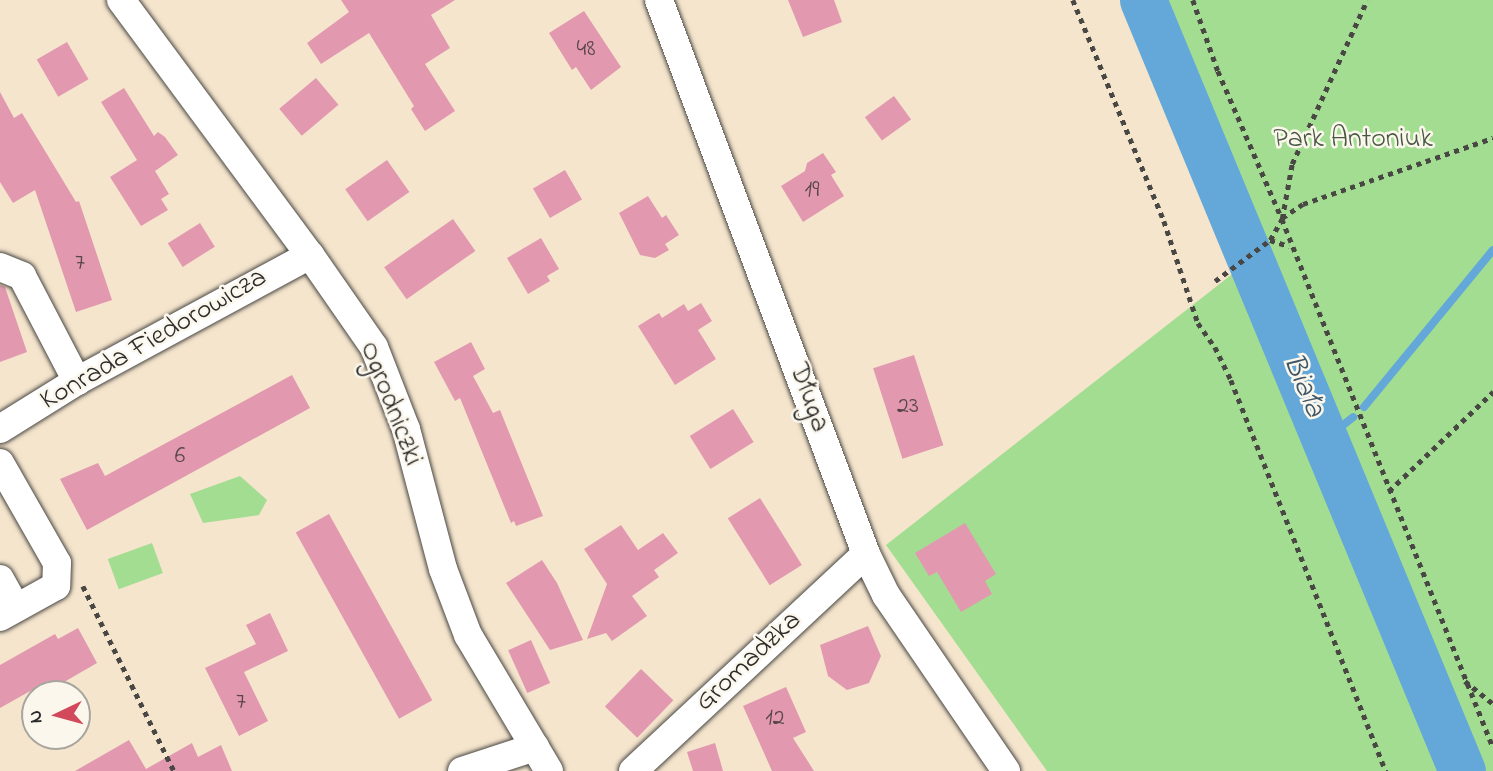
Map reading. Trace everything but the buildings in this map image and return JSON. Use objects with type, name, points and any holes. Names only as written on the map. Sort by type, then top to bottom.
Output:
[{"type":"street","name":"Ogrodniczki","points":[[121,0],[310,255],[374,347],[406,429],[443,569],[468,635],[550,771]]},
{"type":"street","name":"Długa","points":[[660,0],[866,554],[886,595],[1006,771]]},
{"type":"street","name":"Konrada Fiedorowicza","points":[[0,429],[77,381],[310,255]]},
{"type":"street","points":[[0,267],[22,276],[77,381]]},
{"type":"street","points":[[0,463],[57,563],[56,586],[8,613],[0,579]]},
{"type":"street","name":"Gromadzka","points":[[633,771],[866,554]]},
{"type":"street","points":[[462,771],[535,747]]},
{"type":"path","points":[[1073,0],[1164,221],[1198,323],[1215,347],[1231,380],[1386,771]]},
{"type":"path","points":[[1193,0],[1218,71],[1282,219],[1290,247],[1493,747]]},
{"type":"path","points":[[1215,281],[1270,240],[1282,219],[1292,164],[1367,0]]},
{"type":"path","points":[[1282,219],[1303,205],[1493,138]]},
{"type":"path","points":[[1270,240],[1290,247]]},
{"type":"path","points":[[1389,491],[1493,392]]},
{"type":"path","points":[[57,563],[82,585],[174,771]]},
{"type":"path","points":[[1464,680],[1493,704]]},
{"type":"green space","name":"Park Antoniuk","points":[[1143,0],[1493,0],[1493,771],[1462,771]]},
{"type":"green space","points":[[1240,268],[1448,771],[1047,771],[886,545]]},
{"type":"green space","points":[[240,476],[267,500],[259,515],[203,523],[190,494]]},
{"type":"green space","points":[[152,543],[163,573],[119,589],[108,559]]},
{"type":"waterway","name":"Biała","points":[[1143,0],[1462,771]]},
{"type":"waterway","points":[[1364,407],[1493,250]]},
{"type":"waterway","points":[[1324,440],[1353,417]]}]
